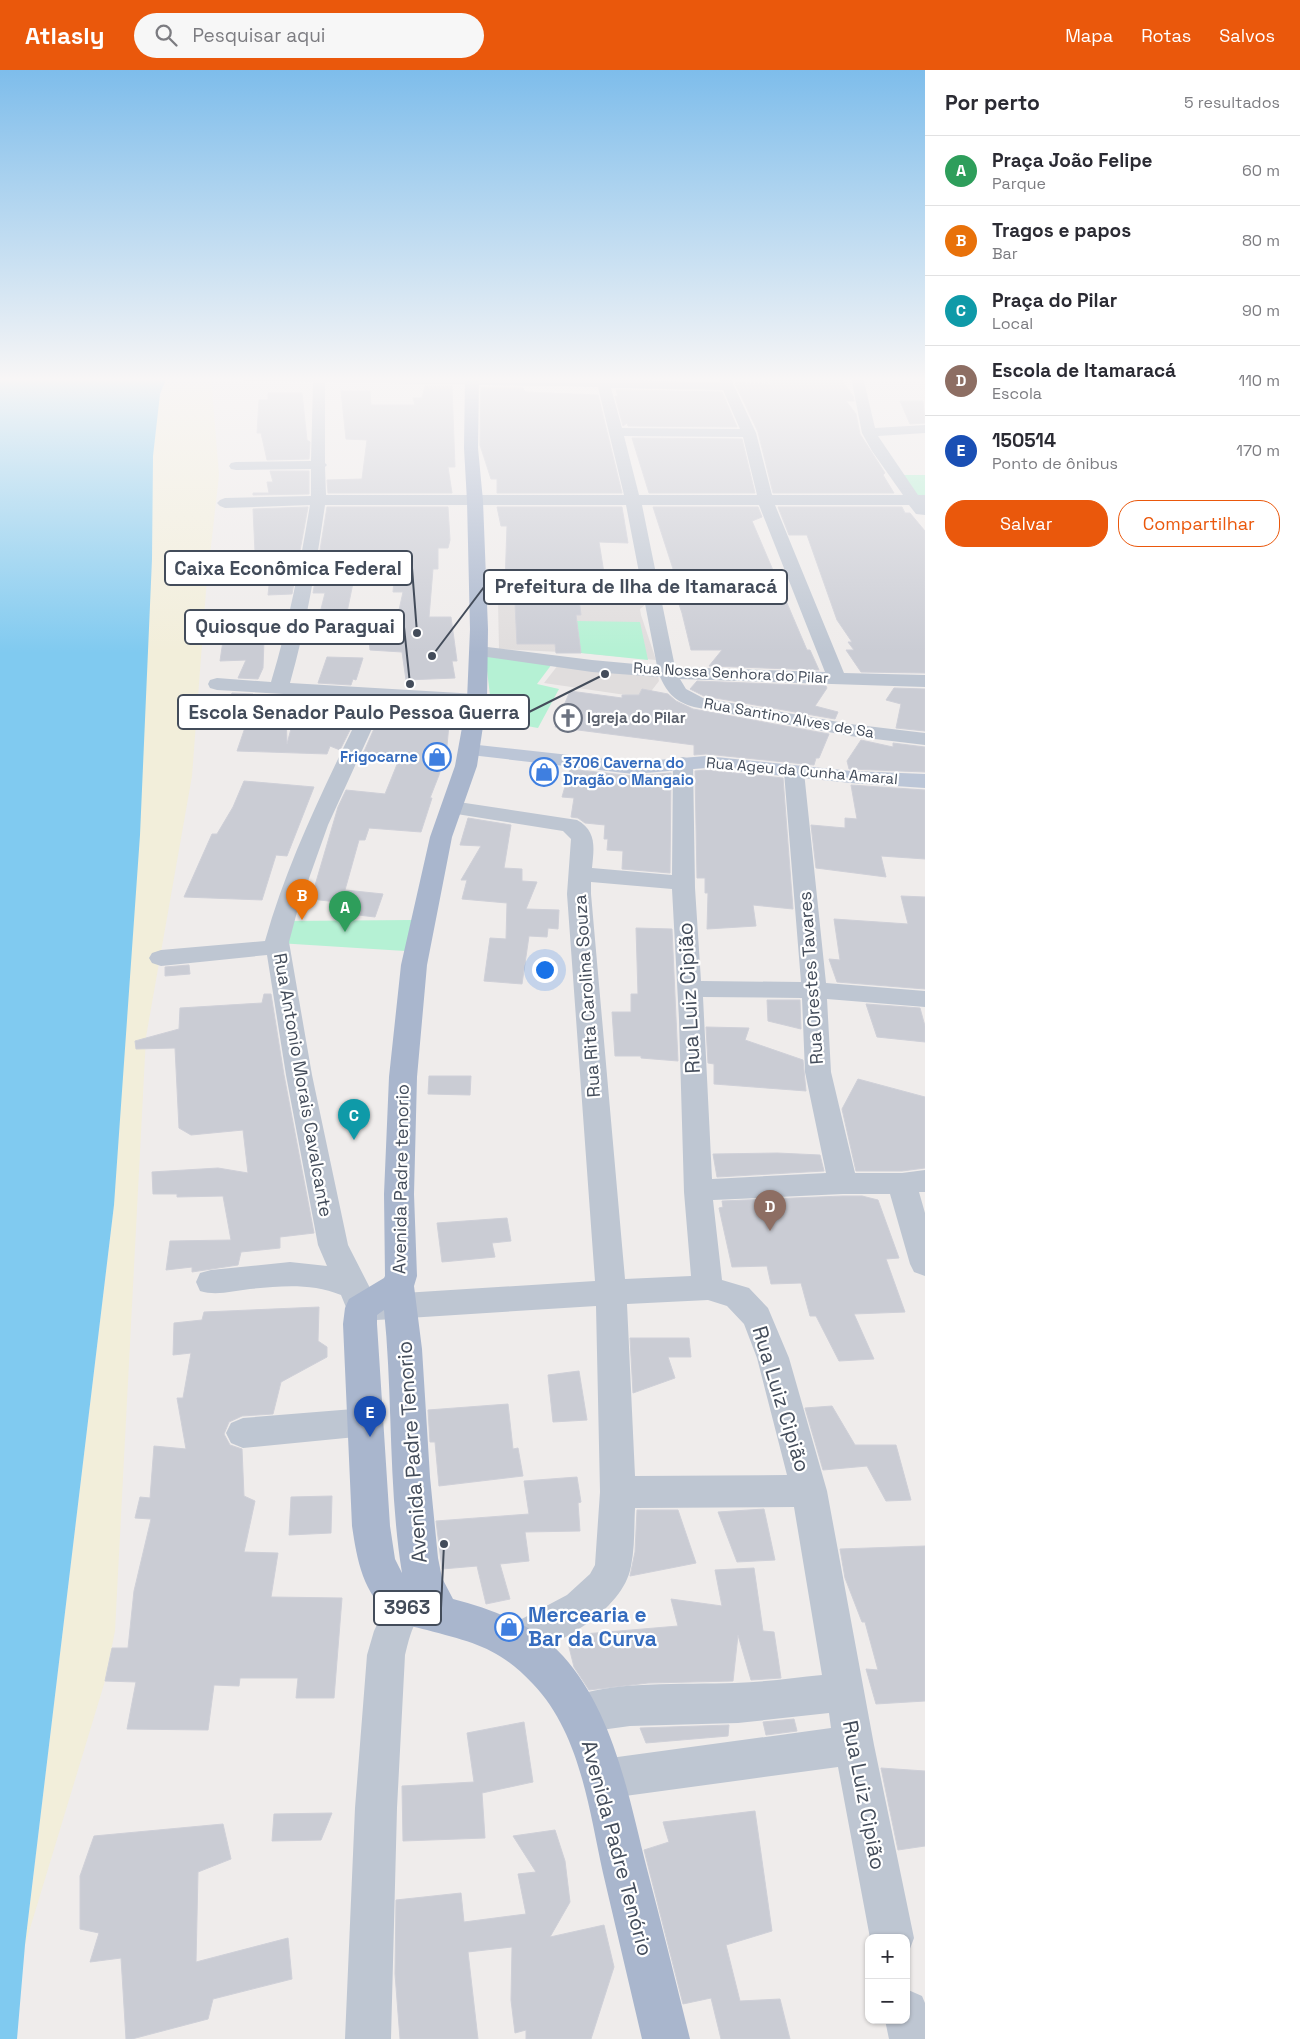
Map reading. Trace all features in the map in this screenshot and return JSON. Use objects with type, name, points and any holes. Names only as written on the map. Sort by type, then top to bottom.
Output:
[{"type":"main road","name":"Avenida Padre tenorio","points":[[358,1298],[399,1296],[402,1258],[399,1194],[403,1077],[412,977],[441,837],[470,750],[477,700],[479,651],[473,469]]},
{"type":"main road","name":"Avenida Padre Tenorio","points":[[399,1296],[406,1357],[412,1476],[425,1604]]},
{"type":"main road","points":[[358,1298],[371,1526],[376,1559],[383,1579],[425,1604]]},
{"type":"main road","name":"Avenida Padre Tenório","points":[[425,1604],[485,1627],[516,1642],[548,1670],[579,1713],[603,1779],[666,2039]]},
{"type":"street","points":[[279,688],[295,633],[303,596],[318,500],[320,469]]},
{"type":"street","name":"Rua Santino Alves de Sa","points":[[625,469],[667,672],[678,694],[687,699],[850,730],[925,739]]},
{"type":"street","points":[[758,469],[766,502],[837,678]]},
{"type":"street","points":[[894,469],[920,500],[925,518]]},
{"type":"street","points":[[225,503],[318,500],[766,502],[920,500]]},
{"type":"street","name":"Rua Nossa Senhora do Pilar","points":[[479,651],[592,666],[667,672],[758,677],[925,680]]},
{"type":"street","points":[[217,684],[477,700]]},
{"type":"street","name":"Rua Antonio Morais Cavalcante","points":[[358,1298],[332,1245],[299,1075],[277,947],[279,929],[317,825],[378,694]]},
{"type":"street","name":"Rua Ageu da Cunha Amaral","points":[[470,750],[633,768],[706,762],[794,772],[925,781]]},
{"type":"street","name":"Rua Luiz Cipião","points":[[683,763],[683,883],[703,1255],[708,1288],[738,1297],[757,1317],[773,1358],[809,1491],[854,1745],[891,1934]]},
{"type":"street","name":"Rua Orestes Tavares","points":[[794,772],[814,990],[818,1072],[843,1183]]},
{"type":"street","name":"Rua Rita Carolina Souza","points":[[456,795],[569,825],[582,836],[580,903],[611,1292],[618,1492],[613,1567],[603,1586],[580,1608],[516,1642]]},
{"type":"street","points":[[580,874],[683,883]]},
{"type":"street","points":[[161,958],[277,947]]},
{"type":"street","points":[[690,988],[814,990],[925,999]]},
{"type":"street","points":[[699,1190],[843,1183],[915,1183],[925,1264]]},
{"type":"street","points":[[211,1282],[297,1274],[315,1275],[334,1279],[358,1298]]},
{"type":"street","points":[[399,1296],[708,1288]]},
{"type":"street","points":[[243,1433],[366,1422]]},
{"type":"street","points":[[618,1492],[809,1491]]},
{"type":"street","points":[[368,2039],[376,1808],[386,1655],[393,1631],[425,1604]]},
{"type":"street","points":[[579,1713],[630,1706],[738,1703],[845,1692]]},
{"type":"street","points":[[603,1779],[854,1745]]},
{"type":"street","points":[[909,2024],[912,2039]]},
{"type":"shaded area","points":[[515,599],[645,605],[640,609],[641,615],[656,660],[581,653],[499,649],[498,601]]},
{"type":"shaded area","points":[[562,660],[656,667],[659,681],[646,698],[544,683]]},
{"type":"green space","points":[[899,475],[925,475],[925,498],[918,498]]},
{"type":"green space","points":[[577,621],[640,622],[648,660],[581,653]]},
{"type":"green space","points":[[485,654],[555,660],[537,684],[559,689],[538,728],[493,720]]},
{"type":"green space","points":[[412,920],[405,951],[278,943],[284,921]]},
{"type":"sand","points":[[152,469],[219,469],[206,591],[192,776],[146,1037],[115,1631],[105,1681],[25,1945],[114,1205],[152,559]]},
{"type":"water","points":[[0,469],[153,469],[152,559],[140,835],[114,1205],[25,1945],[17,2039],[0,2039]]},
{"type":"building","points":[[363,469],[448,469],[452,493],[328,493],[327,480],[362,479]]},
{"type":"building","points":[[488,469],[616,469],[622,493],[497,493],[497,479],[491,479]]},
{"type":"building","points":[[642,469],[749,469],[755,493],[649,493]]},
{"type":"building","points":[[767,469],[882,469],[885,473],[883,475],[894,493],[773,493]]},
{"type":"building","points":[[270,471],[309,471],[309,494],[253,495],[253,493],[269,493],[267,482],[273,482]]},
{"type":"building","points":[[308,507],[292,594],[268,595],[271,567],[262,567],[263,557],[255,552],[253,509]]},
{"type":"building","points":[[327,507],[448,507],[450,540],[448,548],[438,548],[438,569],[433,569],[429,617],[451,617],[457,661],[452,661],[455,678],[406,680],[402,652],[370,650],[368,629],[395,628],[403,592],[393,592],[394,580],[354,578],[345,622],[318,621],[325,593],[313,593]]},
{"type":"building","points":[[497,507],[622,507],[628,543],[599,542],[604,573],[576,573],[581,615],[576,615],[581,653],[556,653],[555,644],[517,644],[514,583],[505,583],[507,526],[501,526]]},
{"type":"building","points":[[653,507],[758,507],[762,517],[752,521],[807,650],[810,650],[819,670],[709,666],[722,650],[691,650],[682,613],[668,572],[674,572]]},
{"type":"building","points":[[778,507],[902,507],[905,513],[910,513],[925,531],[925,673],[861,672],[846,650],[854,650],[848,642],[852,642],[837,620],[807,535],[789,535]]},
{"type":"building","points":[[265,611],[263,668],[258,679],[238,678],[246,660],[220,661],[224,634],[234,634],[235,612]]},
{"type":"building","points":[[327,657],[363,658],[356,680],[353,679],[351,685],[318,683]]},
{"type":"building","points":[[697,681],[826,686],[827,688],[815,706],[838,712],[835,719],[704,696],[690,689]]},
{"type":"building","points":[[894,688],[925,689],[925,731],[896,728],[901,704],[886,700]]},
{"type":"building","points":[[642,689],[668,694],[676,701],[693,709],[829,734],[814,765],[706,754],[694,755],[694,745],[555,727],[570,691],[622,698],[622,695],[639,695]]},
{"type":"building","points":[[232,693],[253,694],[250,702],[228,702]]},
{"type":"building","points":[[313,698],[345,700],[336,721],[354,722],[340,750],[330,746],[327,754],[237,751],[251,710],[286,712],[287,744],[298,702],[311,703]]},
{"type":"building","points":[[377,722],[449,724],[447,746],[421,832],[369,828],[365,840],[359,840],[345,890],[383,894],[375,917],[333,912],[337,902],[311,899],[338,807],[346,790],[385,794],[400,757],[362,756]]},
{"type":"building","points":[[861,740],[893,747],[893,743],[925,747],[925,772],[849,769],[847,761]]},
{"type":"building","points":[[570,769],[633,776],[671,773],[670,873],[622,869],[623,851],[607,850],[608,839],[604,839],[605,825],[585,823],[578,818],[571,817],[574,798],[562,797]]},
{"type":"building","points":[[706,770],[783,778],[793,909],[753,905],[756,926],[707,929],[708,893],[705,893],[705,878],[697,878],[695,771]]},
{"type":"building","points":[[244,781],[314,787],[287,856],[276,855],[262,900],[184,897],[212,834],[217,834],[233,807]]},
{"type":"building","points":[[851,785],[925,790],[925,859],[881,856],[886,877],[816,868],[811,825],[845,828],[845,818],[857,819]]},
{"type":"building","points":[[468,818],[511,825],[504,868],[522,869],[522,881],[537,882],[526,909],[559,910],[558,929],[548,928],[547,937],[529,936],[522,984],[484,981],[490,938],[506,939],[507,903],[462,899],[467,880],[461,880],[481,846],[460,845]]},
{"type":"building","points":[[901,896],[925,897],[925,989],[837,982],[829,959],[840,960],[834,919],[908,924]]},
{"type":"building","points":[[636,928],[672,929],[678,1061],[641,1058],[641,1056],[615,1056],[612,1012],[631,1012],[631,994],[638,994]]},
{"type":"building","points":[[189,965],[190,974],[165,976],[165,967]]},
{"type":"building","points":[[264,994],[271,994],[284,1075],[314,1233],[280,1237],[280,1248],[241,1252],[238,1265],[192,1272],[192,1267],[166,1270],[170,1241],[231,1240],[223,1196],[177,1197],[177,1194],[153,1194],[152,1172],[218,1168],[248,1173],[243,1130],[191,1135],[179,1128],[175,1048],[136,1049],[135,1041],[179,1029],[180,1008],[262,1003]]},
{"type":"building","points":[[767,1000],[800,1000],[801,1029],[768,1021]]},
{"type":"building","points":[[866,1004],[920,1008],[925,1026],[925,1042],[877,1037]]},
{"type":"building","points":[[706,1027],[749,1028],[745,1040],[803,1060],[806,1091],[714,1084],[714,1064],[708,1063]]},
{"type":"building","points":[[429,1076],[471,1076],[470,1095],[428,1094]]},
{"type":"building","points":[[858,1079],[925,1097],[925,1168],[902,1171],[856,1171],[842,1109]]},
{"type":"building","points":[[777,1153],[820,1155],[824,1171],[717,1177],[713,1154]]},
{"type":"building","points":[[862,1196],[878,1200],[899,1258],[886,1259],[905,1312],[854,1314],[874,1359],[839,1361],[816,1316],[810,1316],[801,1283],[771,1284],[767,1266],[732,1267],[719,1208],[723,1207],[722,1201]]},
{"type":"building","points":[[507,1218],[511,1241],[492,1243],[495,1257],[442,1262],[437,1223]]},
{"type":"building","points":[[319,1307],[318,1341],[327,1347],[327,1357],[281,1382],[273,1414],[242,1416],[229,1422],[224,1434],[230,1445],[242,1449],[244,1496],[255,1501],[244,1552],[278,1553],[271,1597],[342,1598],[334,1698],[296,1698],[298,1678],[240,1678],[239,1686],[214,1685],[208,1730],[127,1729],[136,1682],[105,1681],[112,1648],[128,1648],[134,1591],[151,1519],[135,1518],[140,1497],[150,1498],[154,1446],[186,1449],[177,1398],[183,1398],[191,1353],[173,1355],[174,1323],[202,1320],[204,1312]]},
{"type":"building","points":[[630,1338],[689,1338],[691,1357],[668,1357],[675,1378],[633,1393]]},
{"type":"building","points":[[579,1371],[587,1420],[553,1422],[548,1375]]},
{"type":"building","points":[[508,1404],[513,1449],[518,1448],[523,1476],[439,1486],[435,1442],[430,1442],[428,1410]]},
{"type":"building","points":[[832,1406],[855,1445],[896,1445],[911,1500],[886,1501],[867,1466],[823,1470],[805,1408]]},
{"type":"building","points":[[577,1477],[581,1502],[578,1503],[580,1531],[525,1532],[529,1561],[500,1564],[510,1599],[486,1604],[477,1566],[442,1569],[436,1521],[529,1514],[524,1481]]},
{"type":"building","points":[[332,1496],[331,1533],[289,1535],[291,1497]]},
{"type":"building","points":[[764,1509],[775,1560],[737,1562],[718,1512]]},
{"type":"building","points":[[637,1510],[678,1510],[696,1563],[630,1576],[635,1552]]},
{"type":"building","points":[[925,1546],[925,1701],[876,1704],[866,1669],[878,1670],[865,1622],[862,1622],[845,1578],[840,1549]]},
{"type":"building","points":[[754,1568],[763,1631],[774,1632],[781,1678],[751,1680],[738,1635],[733,1681],[648,1683],[589,1690],[574,1667],[567,1639],[572,1635],[678,1626],[671,1599],[722,1606],[715,1570]]},
{"type":"building","points":[[794,1719],[797,1731],[766,1735],[763,1722]]},
{"type":"building","points":[[524,1722],[533,1782],[482,1793],[485,1838],[403,1841],[402,1786],[474,1782],[467,1733]]},
{"type":"building","points":[[729,1725],[728,1736],[646,1743],[640,1728]]},
{"type":"building","points":[[881,1768],[925,1771],[925,1846],[898,1850]]},
{"type":"building","points":[[755,1811],[772,1931],[726,1945],[740,2001],[780,1999],[790,2039],[721,2039],[711,1998],[683,2004],[644,1850],[669,1842],[663,1822]]},
{"type":"building","points":[[332,1813],[321,1840],[272,1841],[274,1814]]},
{"type":"building","points":[[223,1824],[231,1859],[198,1872],[196,1962],[288,1938],[292,1979],[213,1999],[208,2019],[126,2039],[121,1958],[90,1962],[99,1933],[80,1929],[80,1876],[94,1836]]},
{"type":"building","points":[[555,1830],[565,1861],[570,1902],[550,1937],[604,1925],[614,1967],[591,2039],[526,2039],[526,2030],[515,2033],[511,2000],[512,1947],[468,1952],[478,2039],[400,2039],[395,1974],[396,1900],[461,1893],[464,1922],[526,1914],[518,1874],[536,1872],[513,1836]]},
{"type":"place","name":"Caixa Econômica Federal","points":[[417,633]]},
{"type":"place","name":"Prefeitura de Ilha de Itamaracá","points":[[432,656]]},
{"type":"place","name":"Escola Senador Paulo Pessoa Guerra","points":[[605,674]]},
{"type":"place","name":"Quiosque do Paraguai","points":[[410,684]]},
{"type":"place","name":"Igreja do Pilar","points":[[568,718]]},
{"type":"place","name":"Frigocarne","points":[[437,757]]},
{"type":"place","name":"3706 Caverna do Dragão o Mangaio","points":[[544,772]]},
{"type":"place","name":"Tragos e papos","points":[[302,920]]},
{"type":"place","name":"Praça João Felipe","points":[[345,932]]},
{"type":"place","name":"Praça do Pilar","points":[[354,1140]]},
{"type":"place","name":"Escola de Itamaracá","points":[[770,1231]]},
{"type":"place","name":"150514","points":[[370,1437]]},
{"type":"place","name":"3963","points":[[444,1544]]},
{"type":"place","name":"Mercearia e Bar da Curva","points":[[509,1627]]}]
